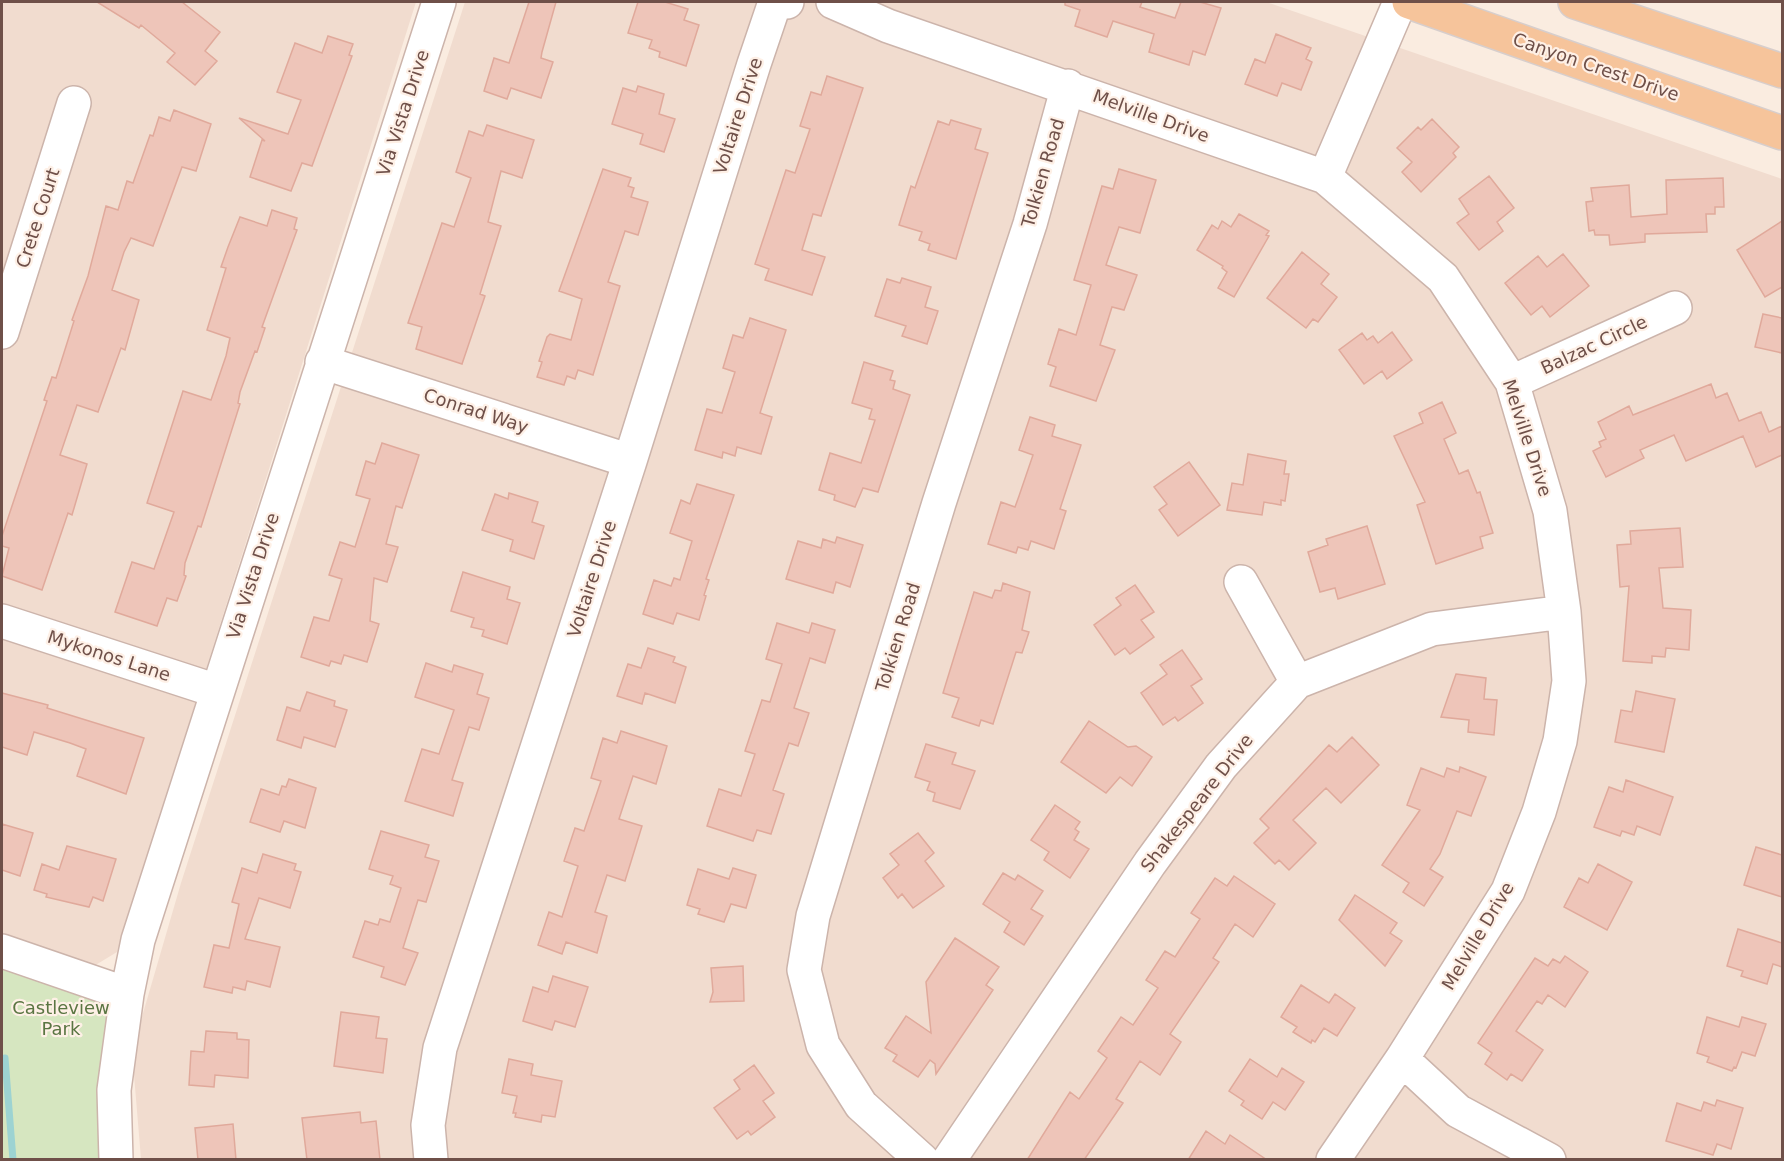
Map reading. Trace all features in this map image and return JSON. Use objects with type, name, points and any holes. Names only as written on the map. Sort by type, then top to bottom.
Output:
[{"type":"main road","name":"Canyon Crest Drive","points":[[1409,2],[1782,133]]},
{"type":"main road","points":[[1575,2],[1782,71]]},
{"type":"street","name":"Via Vista Drive","points":[[116,1160],[114,1090],[127,994],[138,940],[439,2]]},
{"type":"street","points":[[775,2],[787,2]]},
{"type":"street","name":"Voltaire Drive","points":[[431,1160],[428,1125],[440,1048],[630,461],[775,2]]},
{"type":"street","name":"Melville Drive","points":[[833,2],[888,26],[1068,86],[1325,177],[1443,278],[1512,382],[1550,511],[1564,612],[1569,681],[1560,741],[1539,812],[1508,891],[1402,1059],[1333,1160]]},
{"type":"street","points":[[1325,177],[1400,2]]},
{"type":"street","name":"Tolkien Road","points":[[922,1160],[861,1105],[824,1045],[804,970],[813,916],[939,503],[1030,224],[1068,86]]},
{"type":"street","name":"Crete Court","points":[[2,333],[74,104]]},
{"type":"street","name":"Balzac Circle","points":[[1512,382],[1675,308]]},
{"type":"street","name":"Conrad Way","points":[[322,362],[630,461]]},
{"type":"street","points":[[1241,582],[1297,682]]},
{"type":"street","name":"Shakespeare Drive","points":[[949,1160],[1150,863],[1221,766],[1297,682],[1432,629],[1564,612]]},
{"type":"street","name":"Mykonos Lane","points":[[2,621],[217,691]]},
{"type":"street","points":[[2,951],[127,994]]},
{"type":"street","points":[[1402,1059],[1458,1111],[1549,1160]]},
{"type":"shaded area","points":[[2,2],[416,2],[117,952],[94,966],[2,937]]},
{"type":"shaded area","points":[[465,2],[1266,2],[1782,179],[1782,1159],[141,1159],[132,1051],[181,883]]},
{"type":"green space","name":"Castleview Park","points":[[2,937],[129,977],[115,1159],[2,1159]]},
{"type":"building","points":[[97,2],[182,2],[220,32],[205,51],[217,61],[195,85],[167,62],[175,53],[141,25],[139,28]]},
{"type":"building","points":[[529,2],[556,2],[541,58],[553,62],[541,98],[511,88],[507,99],[484,91],[494,58],[509,63]]},
{"type":"building","points":[[638,2],[665,2],[688,9],[684,20],[699,25],[686,66],[659,57],[660,52],[649,48],[652,40],[628,33]]},
{"type":"building","points":[[1065,2],[1142,2],[1140,7],[1175,18],[1181,2],[1200,2],[1221,8],[1205,55],[1193,51],[1189,65],[1149,52],[1154,34],[1113,21],[1107,37],[1075,26],[1080,10],[1065,5]]},
{"type":"building","points":[[1276,34],[1311,48],[1306,59],[1312,62],[1301,90],[1282,83],[1277,96],[1245,84],[1255,59],[1265,63]]},
{"type":"building","points":[[328,36],[353,44],[349,55],[352,56],[312,166],[302,163],[291,191],[250,177],[262,140],[265,141],[239,118],[288,134],[301,100],[277,92],[295,43],[322,53]]},
{"type":"building","points":[[827,76],[863,88],[821,216],[813,214],[802,250],[825,257],[812,295],[765,280],[769,269],[755,264],[786,170],[795,173],[810,129],[800,126],[811,92],[821,95]]},
{"type":"building","points":[[638,86],[664,94],[659,114],[675,119],[664,152],[640,144],[643,134],[612,124],[623,88],[636,92]]},
{"type":"building","points":[[174,110],[211,124],[196,171],[182,167],[153,246],[131,238],[124,252],[112,290],[139,300],[125,350],[121,348],[98,412],[77,405],[60,455],[87,464],[72,515],[68,513],[42,590],[2,576],[9,548],[2,546],[2,536],[47,401],[44,400],[52,377],[56,378],[74,321],[72,320],[88,276],[106,206],[118,210],[127,181],[133,183],[159,117],[170,121]]},
{"type":"building","points":[[1432,119],[1459,147],[1453,153],[1456,157],[1421,192],[1402,172],[1412,162],[1397,148],[1418,127],[1421,130]]},
{"type":"building","points":[[951,120],[981,129],[975,149],[988,153],[956,259],[928,250],[930,244],[919,240],[922,232],[899,225],[911,186],[915,188],[938,121],[949,125]]},
{"type":"building","points":[[487,125],[534,140],[522,178],[501,171],[488,222],[501,226],[480,294],[485,296],[462,364],[416,349],[422,327],[408,323],[442,223],[454,227],[471,178],[456,172],[469,131],[483,136]]},
{"type":"building","points":[[603,169],[631,178],[628,186],[634,188],[631,197],[648,202],[638,235],[625,231],[608,282],[620,286],[593,375],[578,370],[575,379],[567,376],[564,385],[537,377],[542,362],[539,361],[550,334],[571,340],[582,299],[559,291]]},
{"type":"building","points":[[1119,169],[1156,180],[1140,233],[1119,227],[1106,265],[1137,275],[1124,310],[1112,307],[1100,345],[1115,350],[1096,401],[1050,386],[1056,367],[1048,364],[1059,329],[1076,335],[1091,285],[1074,280],[1102,186],[1113,189]]},
{"type":"building","points":[[1489,176],[1514,208],[1497,222],[1503,231],[1479,250],[1457,223],[1469,214],[1459,199]]},
{"type":"building","points":[[1723,178],[1724,207],[1715,207],[1715,214],[1706,214],[1707,232],[1645,234],[1645,242],[1610,245],[1609,235],[1595,235],[1594,230],[1589,231],[1586,202],[1593,201],[1591,188],[1629,185],[1631,217],[1667,214],[1666,180]]},
{"type":"building","points":[[272,210],[297,218],[294,229],[297,230],[262,327],[265,328],[257,352],[255,351],[240,392],[238,403],[240,404],[201,527],[198,526],[185,563],[184,575],[186,576],[177,601],[167,598],[157,626],[115,612],[132,562],[154,569],[174,512],[147,503],[183,391],[211,400],[226,356],[230,338],[207,330],[226,268],[221,267],[228,247],[240,217],[267,226]]},
{"type":"building","points":[[1239,214],[1269,231],[1266,235],[1269,236],[1234,297],[1218,288],[1227,272],[1222,268],[1223,266],[1197,250],[1212,225],[1218,229],[1222,221],[1231,227]]},
{"type":"building","points":[[1782,221],[1782,287],[1765,297],[1737,250]]},
{"type":"building","points":[[1302,252],[1329,274],[1321,284],[1337,297],[1318,322],[1313,319],[1306,328],[1267,298]]},
{"type":"building","points":[[1563,254],[1589,286],[1550,317],[1542,306],[1531,315],[1505,283],[1538,256],[1547,267]]},
{"type":"building","points":[[902,278],[931,287],[925,307],[938,311],[927,344],[902,336],[906,326],[875,316],[887,279],[900,283]]},
{"type":"building","points":[[1763,314],[1782,318],[1782,353],[1755,347]]},
{"type":"building","points":[[750,318],[786,330],[760,413],[772,417],[761,454],[737,447],[735,456],[723,452],[722,458],[695,450],[707,409],[722,413],[735,372],[723,368],[733,335],[743,338]]},
{"type":"building","points":[[1392,332],[1412,360],[1387,379],[1382,371],[1364,384],[1339,350],[1362,333],[1367,340],[1373,336],[1378,343]]},
{"type":"building","points":[[864,362],[893,371],[890,380],[895,381],[893,389],[910,395],[878,492],[863,488],[855,507],[834,500],[835,495],[819,490],[830,453],[861,463],[875,420],[869,419],[872,409],[852,403]]},
{"type":"building","points":[[1711,384],[1716,398],[1727,393],[1739,421],[1761,412],[1769,432],[1782,426],[1782,455],[1756,467],[1743,436],[1686,461],[1674,435],[1640,450],[1644,458],[1606,477],[1593,451],[1601,447],[1599,442],[1606,439],[1598,422],[1629,406],[1633,415]]},
{"type":"building","points":[[1442,402],[1456,433],[1444,439],[1459,474],[1468,470],[1477,493],[1480,492],[1493,533],[1480,537],[1483,548],[1436,564],[1417,505],[1425,502],[1394,436],[1423,423],[1419,413]]},
{"type":"building","points":[[1030,417],[1055,425],[1052,436],[1081,445],[1060,509],[1066,511],[1054,549],[1031,541],[1028,550],[1018,547],[1016,553],[988,544],[1001,502],[1015,507],[1033,455],[1019,450]]},
{"type":"building","points":[[382,443],[419,455],[402,508],[396,506],[386,544],[398,547],[387,582],[374,578],[370,621],[379,624],[367,662],[344,655],[341,664],[331,661],[329,666],[301,657],[314,617],[329,621],[342,579],[329,575],[340,542],[355,547],[370,499],[356,495],[366,461],[375,464]]},
{"type":"building","points":[[1248,454],[1286,461],[1284,474],[1289,474],[1285,501],[1281,500],[1281,505],[1264,502],[1262,515],[1227,510],[1232,483],[1243,485]]},
{"type":"building","points":[[1189,462],[1220,505],[1178,536],[1159,510],[1167,504],[1154,487]]},
{"type":"building","points":[[697,484],[734,495],[706,579],[709,580],[699,620],[677,613],[673,624],[643,614],[654,580],[671,586],[674,578],[680,580],[692,541],[670,533],[681,500],[690,504]]},
{"type":"building","points":[[509,493],[538,502],[532,522],[544,526],[534,559],[510,551],[513,540],[482,530],[495,494],[508,499]]},
{"type":"building","points":[[1367,526],[1385,584],[1338,599],[1335,588],[1320,592],[1308,552],[1328,545],[1326,539]]},
{"type":"building","points":[[1680,528],[1683,567],[1659,568],[1663,608],[1691,610],[1689,650],[1666,648],[1665,657],[1652,656],[1652,663],[1623,661],[1629,586],[1620,587],[1617,545],[1631,544],[1630,531]]},
{"type":"building","points":[[837,537],[863,545],[850,587],[836,582],[833,593],[786,579],[798,541],[821,548],[823,539],[835,543]]},
{"type":"building","points":[[463,572],[510,587],[507,599],[520,603],[507,644],[482,636],[484,630],[471,627],[474,618],[451,611]]},
{"type":"building","points":[[1003,583],[1030,592],[1022,630],[1029,632],[1022,653],[1016,652],[993,724],[981,720],[979,726],[952,717],[959,698],[943,693],[974,592],[992,598],[995,590],[1001,591]]},
{"type":"building","points":[[1135,585],[1154,612],[1141,620],[1154,637],[1130,654],[1125,648],[1115,655],[1094,625],[1121,605],[1116,598]]},
{"type":"building","points":[[777,623],[809,633],[812,623],[835,630],[825,663],[810,658],[794,708],[809,713],[798,746],[789,743],[773,790],[784,794],[771,834],[757,830],[753,841],[707,826],[719,789],[741,796],[755,754],[745,751],[762,700],[770,702],[782,664],[766,659]]},
{"type":"building","points":[[648,648],[675,657],[673,662],[686,667],[675,703],[645,693],[642,704],[617,696],[628,664],[641,668]]},
{"type":"building","points":[[1182,650],[1202,679],[1191,686],[1203,703],[1178,721],[1175,717],[1163,725],[1141,693],[1167,674],[1160,665]]},
{"type":"building","points":[[426,663],[452,672],[454,665],[483,674],[477,694],[489,698],[479,730],[469,727],[452,780],[463,783],[453,816],[405,801],[422,749],[439,754],[454,710],[415,697]]},
{"type":"building","points":[[1456,674],[1486,678],[1484,699],[1497,700],[1494,735],[1468,732],[1469,720],[1441,717]]},
{"type":"building","points":[[1636,691],[1675,699],[1664,752],[1615,742],[1621,710],[1632,712]]},
{"type":"building","points":[[307,692],[335,701],[334,706],[347,710],[335,747],[304,737],[301,748],[277,740],[287,707],[300,711]]},
{"type":"building","points":[[2,693],[48,705],[47,708],[144,738],[126,794],[77,776],[86,749],[34,732],[27,755],[2,747]]},
{"type":"building","points":[[1089,721],[1128,747],[1136,746],[1152,757],[1132,786],[1120,777],[1106,793],[1061,762]]},
{"type":"building","points":[[621,731],[667,746],[656,784],[633,776],[619,819],[642,826],[625,881],[607,875],[595,912],[607,916],[597,953],[566,942],[562,954],[538,945],[549,912],[562,917],[578,866],[564,861],[575,828],[584,831],[601,781],[591,778],[603,738],[617,743]]},
{"type":"building","points":[[1352,737],[1379,765],[1341,803],[1326,788],[1293,820],[1316,843],[1289,870],[1279,860],[1275,864],[1254,843],[1269,828],[1260,819],[1329,745],[1337,752]]},
{"type":"building","points":[[926,744],[956,753],[952,764],[975,771],[960,809],[933,801],[935,793],[927,790],[930,782],[915,777]]},
{"type":"building","points":[[1460,767],[1486,777],[1471,816],[1457,811],[1440,854],[1430,869],[1443,877],[1424,906],[1403,892],[1409,883],[1382,865],[1420,810],[1407,805],[1421,768],[1444,777],[1447,768],[1459,772]]},
{"type":"building","points":[[289,779],[316,788],[305,828],[284,821],[280,832],[250,822],[261,789],[279,795],[282,786],[286,787]]},
{"type":"building","points":[[1626,780],[1673,797],[1660,835],[1637,826],[1634,835],[1622,831],[1620,836],[1594,827],[1609,787],[1623,792]]},
{"type":"building","points":[[1055,805],[1080,822],[1075,829],[1079,832],[1074,840],[1089,849],[1070,878],[1044,860],[1049,852],[1031,840]]},
{"type":"building","points":[[2,824],[33,833],[20,876],[2,870]]},
{"type":"building","points":[[381,831],[429,845],[425,857],[439,861],[426,902],[418,900],[403,948],[418,953],[405,985],[381,977],[384,967],[353,957],[365,921],[378,925],[380,919],[390,922],[401,888],[390,884],[393,876],[369,869]]},
{"type":"building","points":[[918,833],[934,853],[925,861],[944,886],[913,908],[902,894],[898,898],[883,878],[899,865],[890,854]]},
{"type":"building","points":[[67,846],[116,859],[103,901],[93,897],[89,907],[46,897],[47,894],[34,890],[42,864],[59,870]]},
{"type":"building","points":[[1756,847],[1782,855],[1782,897],[1744,885]]},
{"type":"building","points":[[263,854],[296,864],[294,870],[301,872],[290,908],[259,898],[245,939],[280,947],[270,987],[247,981],[245,990],[233,987],[232,993],[204,987],[214,945],[229,948],[239,904],[232,902],[242,868],[257,873]]},
{"type":"building","points":[[1598,864],[1632,882],[1607,930],[1564,907],[1579,878],[1588,883]]},
{"type":"building","points":[[733,868],[756,875],[746,908],[731,904],[724,922],[698,914],[700,909],[687,905],[698,869],[729,879]]},
{"type":"building","points":[[1003,873],[1015,880],[1018,875],[1043,891],[1031,909],[1043,916],[1024,945],[1004,932],[1010,922],[983,904]]},
{"type":"building","points":[[1234,876],[1275,904],[1253,937],[1235,924],[1213,958],[1219,962],[1170,1034],[1181,1042],[1160,1075],[1140,1061],[1116,1099],[1123,1103],[1084,1160],[1027,1160],[1070,1092],[1079,1099],[1107,1058],[1098,1051],[1121,1017],[1133,1025],[1158,988],[1146,980],[1165,951],[1175,957],[1200,919],[1191,913],[1215,878],[1227,886]]},
{"type":"building","points":[[1355,895],[1397,923],[1390,933],[1402,941],[1385,966],[1339,920]]},
{"type":"building","points":[[1738,929],[1782,943],[1782,967],[1773,964],[1767,984],[1741,976],[1743,971],[1727,966]]},
{"type":"building","points":[[955,938],[999,967],[986,985],[993,990],[936,1074],[935,1064],[930,1060],[918,1077],[893,1061],[897,1055],[885,1048],[906,1016],[931,1033],[926,982]]},
{"type":"building","points":[[1565,956],[1588,972],[1565,1007],[1548,995],[1542,1004],[1537,1001],[1516,1031],[1543,1050],[1522,1081],[1511,1074],[1507,1080],[1485,1064],[1492,1053],[1478,1043],[1535,958],[1548,966],[1553,959],[1560,963]]},
{"type":"building","points":[[743,966],[744,1001],[710,1002],[713,992],[711,968]]},
{"type":"building","points":[[553,976],[588,987],[575,1027],[555,1021],[552,1030],[523,1021],[533,987],[548,992]]},
{"type":"building","points":[[1301,985],[1329,1003],[1335,994],[1355,1008],[1337,1036],[1324,1028],[1315,1042],[1312,1040],[1311,1043],[1293,1032],[1297,1027],[1281,1017]]},
{"type":"building","points":[[341,1012],[379,1017],[376,1038],[387,1039],[383,1073],[334,1066]]},
{"type":"building","points":[[1707,1017],[1739,1027],[1742,1017],[1766,1024],[1755,1056],[1742,1052],[1736,1068],[1734,1067],[1732,1071],[1707,1062],[1709,1057],[1697,1053]]},
{"type":"building","points":[[206,1031],[237,1033],[237,1039],[249,1040],[248,1078],[215,1075],[214,1087],[189,1085],[191,1051],[204,1052]]},
{"type":"building","points":[[509,1059],[533,1064],[531,1075],[562,1081],[555,1117],[542,1115],[541,1122],[515,1117],[516,1113],[513,1113],[517,1096],[502,1093]]},
{"type":"building","points":[[1250,1059],[1277,1077],[1282,1068],[1304,1082],[1285,1110],[1273,1102],[1262,1119],[1241,1105],[1244,1101],[1229,1091]]},
{"type":"building","points":[[754,1065],[774,1093],[763,1101],[775,1117],[751,1135],[748,1131],[737,1139],[714,1108],[740,1089],[734,1080]]},
{"type":"building","points":[[1717,1100],[1743,1108],[1731,1149],[1717,1144],[1713,1155],[1666,1141],[1677,1103],[1701,1111],[1704,1102],[1715,1106]]},
{"type":"building","points":[[360,1112],[361,1123],[376,1121],[380,1160],[307,1160],[302,1118]]},
{"type":"building","points":[[233,1124],[236,1160],[198,1160],[195,1128]]},
{"type":"building","points":[[1206,1131],[1225,1144],[1230,1135],[1267,1160],[1188,1160]]},
{"type":"waterway","points":[[5,1058],[13,1160]]}]
